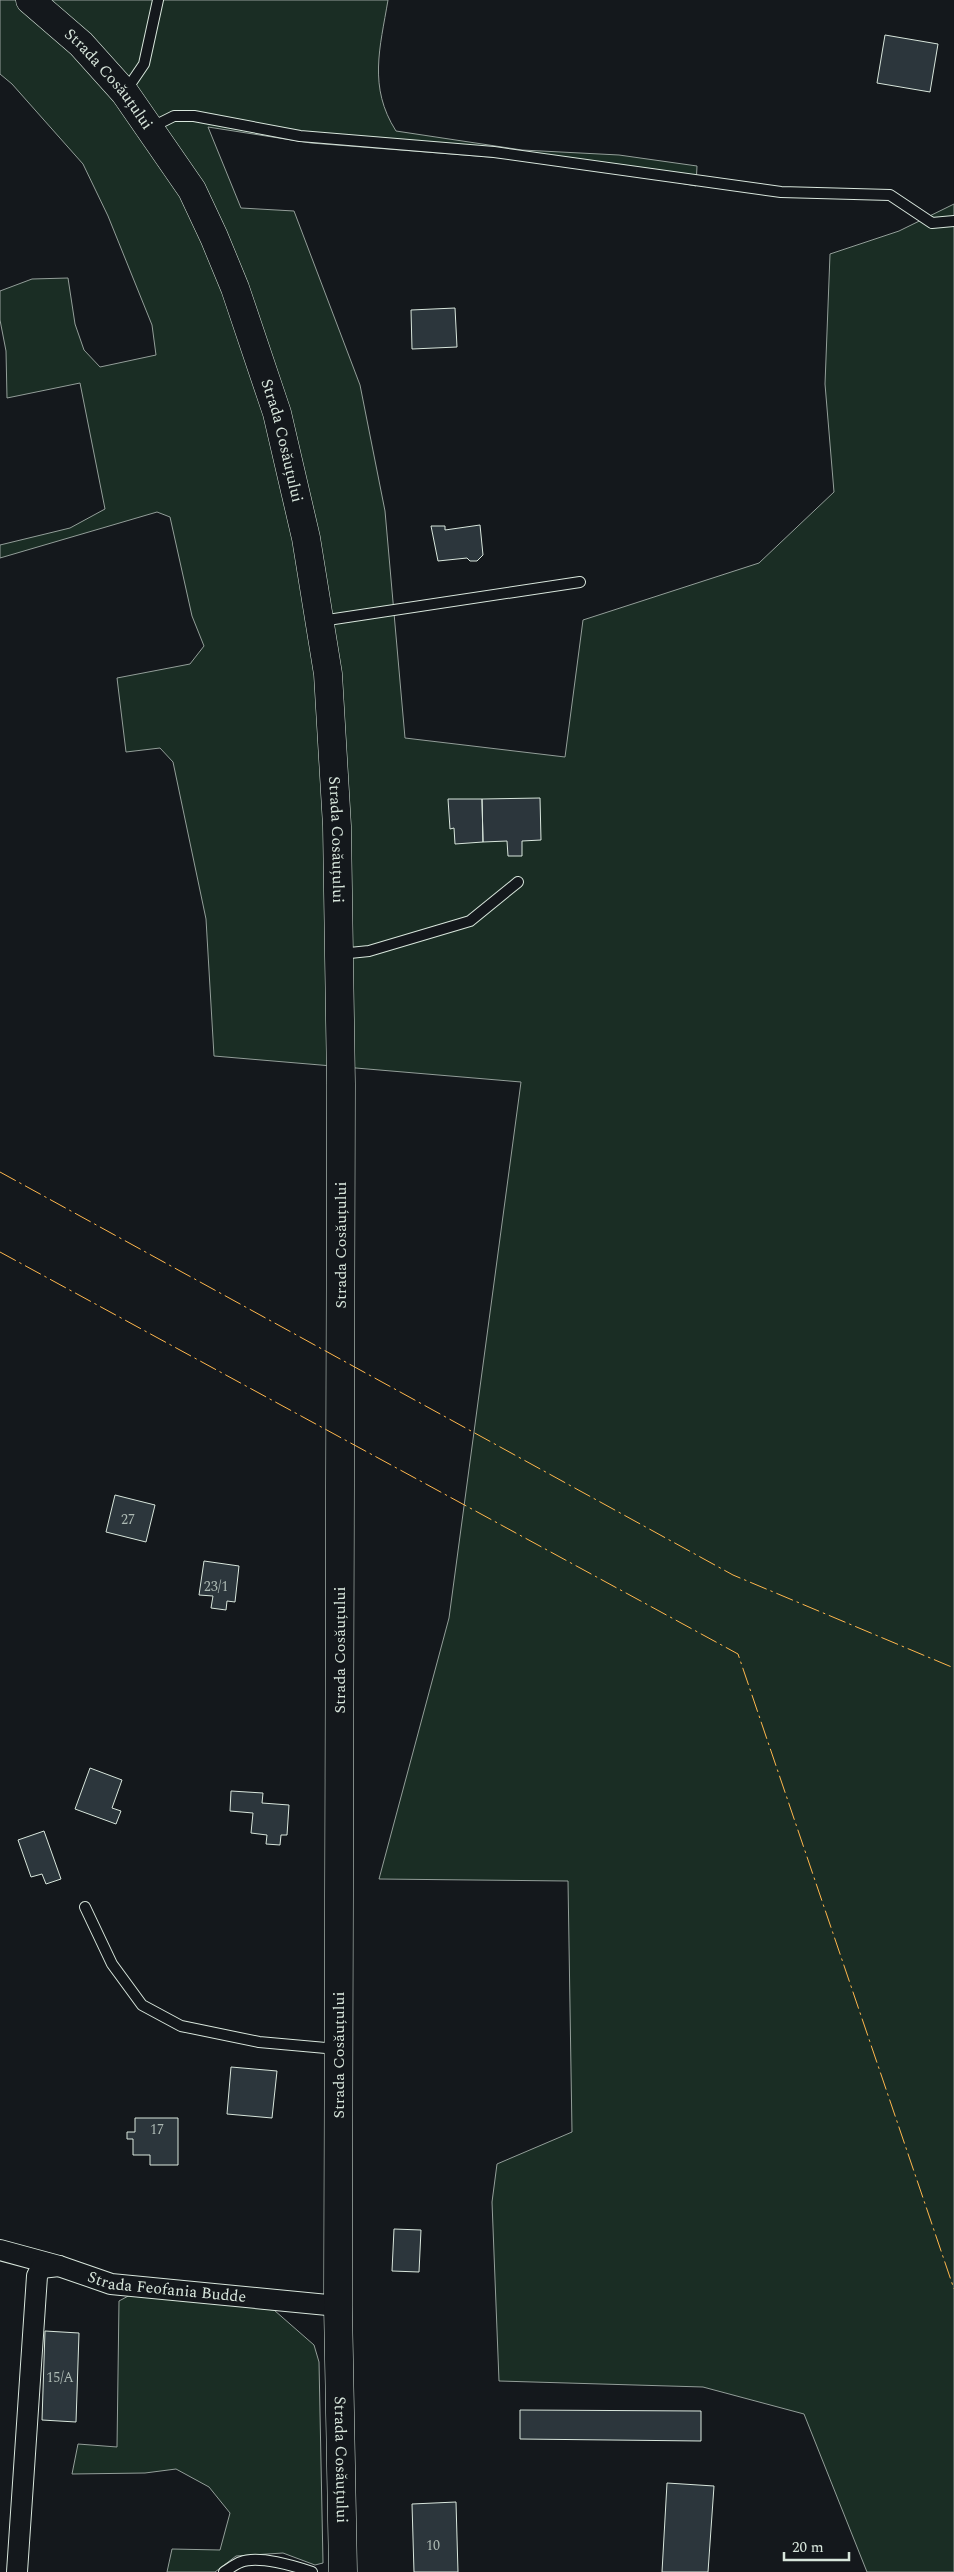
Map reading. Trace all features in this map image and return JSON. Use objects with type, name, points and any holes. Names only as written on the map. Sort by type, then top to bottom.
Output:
[{"type":"main road","name":"Strada Cosăuțului","points":[[30,0],[81,44],[125,93],[192,190],[225,263],[277,413],[306,538],[328,674],[334,750],[341,1094],[338,2306],[344,2572]]},
{"type":"street","name":"Strada Feofania Budde","points":[[0,2250],[59,2266],[111,2284],[338,2306]]},
{"type":"street","points":[[17,2572],[36,2276],[41,2268],[59,2266]]},
{"type":"lane","points":[[125,93],[144,64],[158,0]]},
{"type":"lane","points":[[150,128],[174,116],[194,116],[300,136],[494,152],[781,192],[890,195],[932,223],[954,221]]},
{"type":"lane","points":[[320,621],[580,582]]},
{"type":"lane","points":[[339,954],[369,951],[470,921],[518,882]]},
{"type":"lane","points":[[85,1907],[112,1964],[142,2005],[180,2026],[259,2042],[339,2049]]},
{"type":"lane","points":[[224,2572],[242,2561],[292,2565],[312,2572]]},
{"type":"green space","points":[[0,0],[388,0],[378,67],[382,99],[387,115],[396,131],[522,150],[619,155],[697,166],[696,186],[579,164],[311,143],[208,127],[241,208],[294,211],[360,385],[385,511],[405,738],[565,757],[583,620],[759,563],[834,492],[825,384],[830,254],[899,231],[954,204],[954,2572],[867,2572],[804,2414],[703,2387],[499,2381],[492,2202],[497,2164],[572,2132],[568,1881],[379,1879],[449,1618],[521,1082],[214,1056],[206,919],[173,762],[160,748],[126,752],[117,678],[190,664],[204,646],[192,616],[170,517],[157,512],[0,558],[0,545],[70,528],[105,509],[80,383],[7,398],[6,351],[0,320],[0,291],[32,279],[68,278],[75,324],[84,350],[100,367],[156,355],[152,325],[108,216],[83,164],[12,84],[0,74]]},
{"type":"green space","points":[[132,2294],[274,2310],[314,2345],[319,2362],[323,2563],[315,2565],[283,2553],[236,2556],[215,2572],[167,2572],[172,2549],[220,2550],[230,2513],[209,2487],[176,2469],[145,2473],[72,2474],[78,2444],[117,2447],[119,2301]]},
{"type":"building","points":[[885,35],[938,44],[930,92],[877,83]]},
{"type":"building","points":[[455,308],[457,347],[412,349],[411,310]]},
{"type":"building","points":[[480,525],[483,555],[477,561],[470,561],[467,558],[438,561],[431,526],[445,526],[445,530]]},
{"type":"building","points":[[540,798],[541,840],[522,841],[522,856],[508,856],[507,841],[483,842],[482,799]]},
{"type":"building","points":[[448,799],[482,799],[483,842],[455,844],[454,828],[450,829]]},
{"type":"building","points":[[115,1495],[155,1505],[146,1542],[106,1532]]},
{"type":"building","points":[[204,1561],[239,1566],[235,1602],[227,1601],[226,1610],[211,1608],[213,1596],[199,1595]]},
{"type":"building","points":[[90,1768],[122,1780],[112,1808],[121,1811],[116,1824],[75,1809]]},
{"type":"building","points":[[231,1791],[263,1793],[262,1803],[289,1805],[287,1835],[281,1835],[280,1845],[266,1844],[267,1835],[251,1833],[253,1813],[230,1811]]},
{"type":"building","points":[[44,1831],[61,1879],[46,1884],[42,1874],[31,1877],[18,1840]]},
{"type":"building","points":[[231,2067],[277,2071],[272,2118],[227,2114]]},
{"type":"building","points":[[135,2118],[178,2118],[178,2165],[150,2165],[150,2155],[133,2155],[133,2139],[127,2139],[127,2132],[135,2132]]},
{"type":"building","points":[[394,2229],[421,2230],[419,2272],[392,2271]]},
{"type":"building","points":[[45,2331],[79,2333],[76,2422],[42,2420]]},
{"type":"building","points":[[520,2410],[701,2411],[701,2441],[520,2439]]},
{"type":"building","points":[[667,2483],[714,2486],[708,2572],[662,2572]]},
{"type":"building","points":[[456,2502],[458,2572],[414,2572],[412,2504]]},
{"type":"power","points":[[0,1172],[733,1575],[954,1668]]},
{"type":"power","points":[[0,1252],[738,1654],[954,2289]]}]
